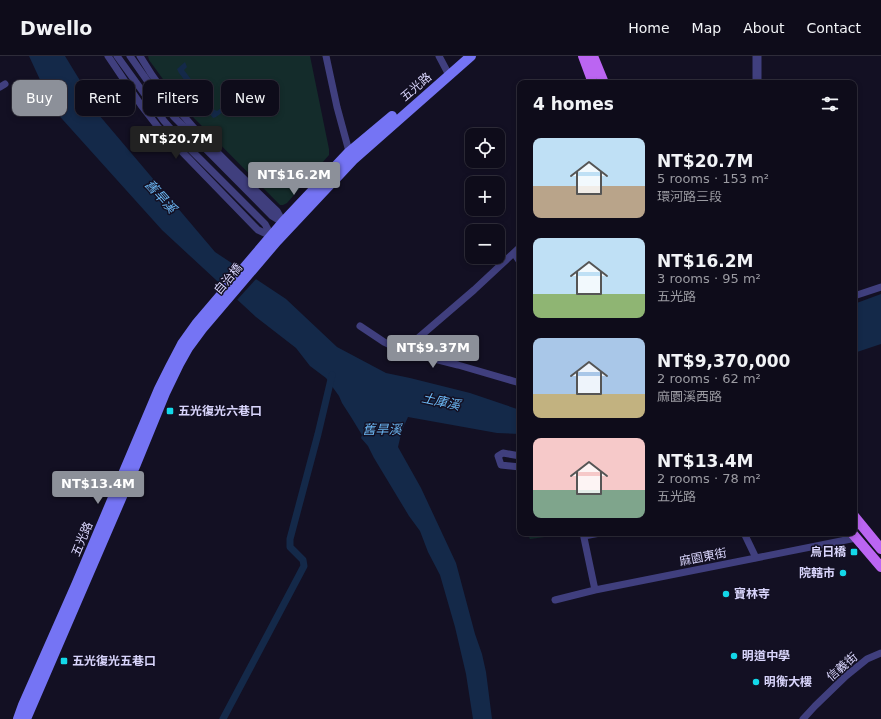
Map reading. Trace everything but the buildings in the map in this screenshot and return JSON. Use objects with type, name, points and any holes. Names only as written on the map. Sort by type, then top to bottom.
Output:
[{"type":"main road","name":"五光路","points":[[447,72],[461,56]]},
{"type":"main road","name":"五光路","points":[[259,257],[274,238],[351,156],[447,72],[471,56]]},
{"type":"main road","points":[[582,56],[592,80]]},
{"type":"main road","points":[[593,56],[603,80]]},
{"type":"main road","name":"自治橋","points":[[212,312],[259,257]]},
{"type":"main road","name":"五光路","points":[[18,719],[170,367],[182,344],[197,323],[212,312]]},
{"type":"main road","name":"五光路","points":[[26,719],[168,388],[188,348],[212,312]]},
{"type":"main road","points":[[857,520],[881,550]]},
{"type":"main road","points":[[855,536],[881,567]]},
{"type":"street","points":[[108,56],[118,58],[141,105],[158,127],[258,230],[274,238]]},
{"type":"street","points":[[130,56],[174,118],[272,216],[286,225]]},
{"type":"street","points":[[140,56],[166,95],[197,132],[277,211],[286,225]]},
{"type":"street","points":[[326,56],[351,156]]},
{"type":"street","points":[[439,56],[447,72]]},
{"type":"street","points":[[757,56],[757,80]]},
{"type":"street","points":[[403,351],[474,290],[517,250]]},
{"type":"street","points":[[514,253],[517,258]]},
{"type":"street","points":[[857,295],[881,287]]},
{"type":"street","points":[[360,326],[384,342],[403,351],[517,382]]},
{"type":"street","points":[[517,455],[503,453],[498,456],[501,465],[517,467]]},
{"type":"street","points":[[584,536],[595,590]]},
{"type":"street","points":[[745,536],[756,558]]},
{"type":"street","name":"麻園東街","points":[[555,600],[595,590],[756,558],[850,536]]},
{"type":"street","name":"信義街","points":[[803,719],[846,676],[867,660],[881,653]]},
{"type":"green space","points":[[148,56],[310,56],[329,155],[287,203],[280,205],[192,116],[213,116],[213,80],[164,80],[149,60]]},
{"type":"green space","points":[[528,536],[552,536],[530,539]]},
{"type":"water","points":[[29,56],[65,56],[80,80],[75,80],[75,116],[100,116],[215,252],[286,299],[337,347],[386,373],[470,393],[517,409],[517,434],[497,433],[408,417],[402,430],[398,447],[421,488],[456,563],[475,634],[482,654],[486,672],[492,719],[473,719],[466,674],[455,627],[440,575],[428,552],[420,531],[409,516],[368,446],[361,438],[362,435],[339,396],[326,378],[310,366],[296,348],[256,317],[162,230],[59,116],[67,116],[67,80],[40,80]]},
{"type":"water","points":[[185,62],[187,67],[184,70],[191,80],[184,80],[177,69]]},
{"type":"water","points":[[221,108],[221,113],[213,118],[211,116],[213,116],[213,109],[217,111]]},
{"type":"water","points":[[881,294],[881,344],[857,352],[857,303]]},
{"type":"pier","points":[[240,266],[257,278],[236,301],[221,287]]},
{"type":"waterway","points":[[223,719],[304,566],[303,560],[290,547],[290,539],[332,375]]},
{"type":"place","name":"五光復光六巷口","points":[[170,411]]},
{"type":"place","name":"烏日橋","points":[[854,552]]},
{"type":"place","name":"院轄市","points":[[843,573]]},
{"type":"place","name":"寶林寺","points":[[726,594]]},
{"type":"place","name":"明道中學","points":[[734,656]]},
{"type":"place","name":"五光復光五巷口","points":[[64,661]]},
{"type":"place","name":"明衡大樓","points":[[756,682]]},
{"type":"water label","name":"舊旱溪","points":[[161,196]]},
{"type":"water label","name":"土庫溪","points":[[441,401]]},
{"type":"water label","name":"舊旱溪","points":[[382,429]]}]
